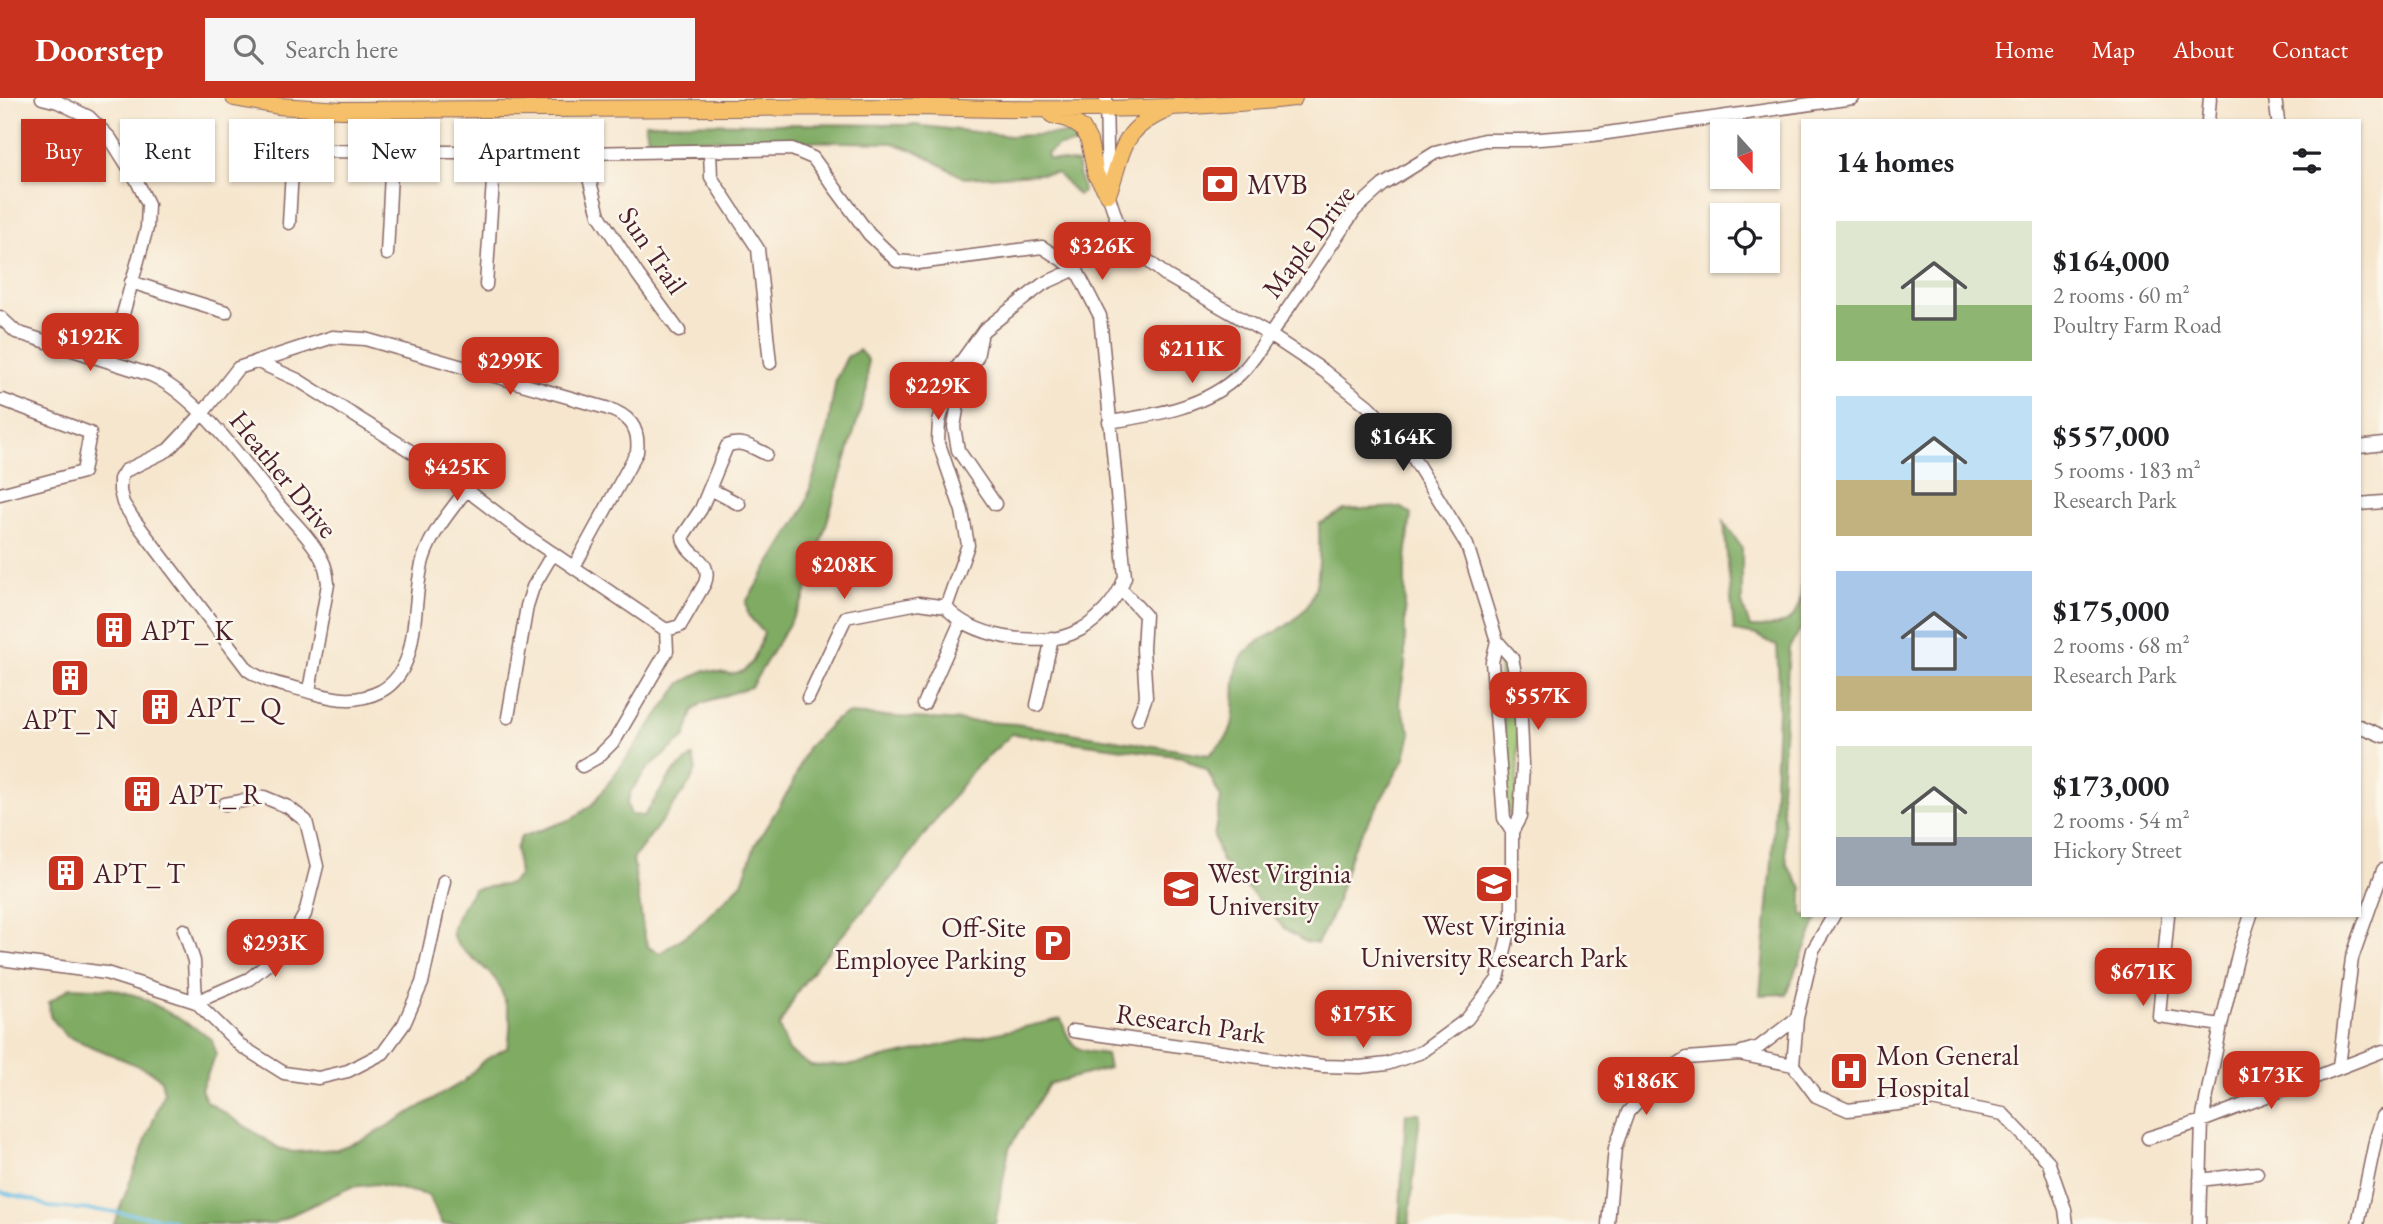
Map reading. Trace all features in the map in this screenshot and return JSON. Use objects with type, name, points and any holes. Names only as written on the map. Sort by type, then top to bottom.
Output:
[{"type":"main road","points":[[234,98],[278,106],[342,110],[920,107],[1041,113],[1068,119],[1082,128],[1089,141],[1096,176],[1108,194]]},
{"type":"main road","points":[[1004,110],[1106,103],[1216,106],[1294,98]]},
{"type":"main road","points":[[1108,194],[1125,142],[1134,128],[1145,120],[1176,107]]},
{"type":"street","points":[[42,98],[58,102],[89,117],[110,138],[144,194],[149,215],[110,361]]},
{"type":"street","name":"Maple Drive","points":[[1106,103],[1108,194],[1118,224],[1132,248],[1167,276],[1270,335],[1355,210],[1383,185],[1435,153],[1484,140],[1593,135],[1853,98]]},
{"type":"street","points":[[2208,119],[2210,98]]},
{"type":"street","points":[[2275,98],[2278,119]]},
{"type":"street","points":[[604,153],[792,149],[813,158],[869,234],[897,261],[918,263],[1042,247],[1076,270],[1100,316],[1125,577],[1121,589],[1101,615],[1071,634],[1052,638],[1004,639],[955,618],[946,607],[919,603],[846,617],[808,698]]},
{"type":"street","points":[[289,223],[292,170],[317,151],[348,151]]},
{"type":"street","points":[[710,151],[711,177],[758,249],[770,363]]},
{"type":"street","points":[[387,254],[391,182]]},
{"type":"street","points":[[486,285],[493,182]]},
{"type":"street","name":"Sun Trail","points":[[590,182],[599,215],[679,331]]},
{"type":"street","points":[[946,607],[968,545],[962,511],[938,441],[939,422],[953,373],[984,330],[1043,284],[1076,270]]},
{"type":"street","points":[[131,282],[226,312]]},
{"type":"street","name":"Heather Drive","points":[[0,317],[16,332],[110,361],[168,383],[202,414],[315,549],[326,569],[328,584],[309,691]]},
{"type":"street","points":[[984,330],[977,357],[960,392],[954,427],[958,450],[995,504]]},
{"type":"street","points":[[1109,422],[1162,414],[1197,402],[1218,391],[1239,375],[1270,335],[1324,371],[1368,406],[1406,446],[1466,545],[1497,641]]},
{"type":"street","points":[[467,489],[432,539],[423,558],[410,646],[399,676],[386,688],[369,697],[350,701],[272,684],[248,670],[123,503],[120,479],[125,471],[168,450],[202,414],[238,368],[333,337],[365,339],[621,412],[629,419],[635,428],[637,452],[574,567]]},
{"type":"street","points":[[256,361],[298,380],[467,489],[553,553],[666,630]]},
{"type":"street","points":[[0,494],[83,472],[90,433],[3,400]]},
{"type":"street","points":[[666,630],[680,626],[708,575],[703,561],[687,550],[683,536],[701,509],[727,446],[742,443],[766,454]]},
{"type":"street","points":[[2361,447],[2383,444]]},
{"type":"street","points":[[710,489],[738,504]]},
{"type":"street","points":[[2361,504],[2383,502]]},
{"type":"street","points":[[509,717],[527,606],[533,587],[553,553]]},
{"type":"street","points":[[1121,589],[1145,615],[1143,649],[1146,697],[1138,719]]},
{"type":"street","points":[[924,704],[961,621]]},
{"type":"street","points":[[582,766],[598,757],[615,740],[667,651],[666,630]]},
{"type":"street","points":[[1037,705],[1052,638]]},
{"type":"street","name":"Research Park","points":[[1497,641],[1492,662],[1504,818],[1512,832]]},
{"type":"street","name":"Research Park","points":[[1073,1031],[1323,1066],[1360,1067],[1387,1065],[1422,1052],[1467,1019],[1498,979],[1512,919],[1512,832],[1520,817],[1523,765],[1520,697],[1512,658],[1497,641]]},
{"type":"street","points":[[2361,727],[2383,736]]},
{"type":"street","points":[[196,1002],[249,979],[285,950],[305,914],[317,866],[306,821],[288,807],[264,797],[225,804]]},
{"type":"street","points":[[2339,1067],[2352,958],[2383,870]]},
{"type":"street","points":[[0,958],[106,972],[196,1002],[241,1046],[284,1073],[318,1078],[348,1071],[383,1053],[404,1024],[422,983],[444,881]]},
{"type":"street","points":[[1833,917],[1813,950],[1797,1018],[1793,1065],[1816,1096],[1848,1110],[1931,1100],[2003,1114],[2048,1161],[2065,1209],[2067,1224]]},
{"type":"street","points":[[2168,917],[2159,1016],[2221,1025]]},
{"type":"street","points":[[2199,1224],[2202,1121],[2221,1025],[2250,917]]},
{"type":"street","points":[[184,930],[194,961],[196,1002]]},
{"type":"street","points":[[1608,1224],[1615,1148],[1628,1112],[1662,1075],[1687,1058],[1739,1054],[1759,1047],[1797,1018]]},
{"type":"street","points":[[2148,1138],[2202,1121],[2383,1051]]},
{"type":"street","points":[[1739,1054],[1793,1065]]},
{"type":"street","points":[[2358,1224],[2383,1116]]},
{"type":"street","points":[[2200,1180],[2257,1173]]},
{"type":"green space","points":[[645,123],[914,125],[1010,136],[1067,134],[1081,144],[1058,146],[1047,154],[1049,159],[1077,163],[1083,192],[1078,195],[1057,173],[964,178],[918,152],[893,143],[648,138]]},
{"type":"green space","points":[[859,350],[868,360],[867,388],[804,599],[751,687],[702,703],[693,711],[685,737],[647,769],[631,791],[627,804],[631,815],[644,816],[673,772],[693,756],[696,770],[690,783],[633,859],[648,947],[660,953],[694,930],[742,883],[755,845],[791,787],[807,748],[835,720],[847,714],[1016,724],[1209,755],[1226,738],[1232,727],[1235,680],[1243,656],[1258,642],[1289,624],[1310,601],[1318,575],[1319,524],[1344,510],[1400,507],[1411,514],[1405,568],[1405,665],[1399,703],[1411,733],[1405,758],[1353,848],[1334,911],[1317,944],[1305,942],[1284,928],[1221,860],[1214,836],[1221,798],[1207,770],[1183,757],[1012,734],[973,770],[899,869],[820,961],[797,992],[779,1027],[789,1051],[811,1066],[852,1065],[1061,1019],[1068,1037],[1076,1046],[1106,1054],[1109,1068],[1049,1084],[1009,1148],[995,1224],[442,1224],[428,1195],[377,1184],[351,1187],[272,1224],[114,1224],[164,1092],[161,1080],[151,1071],[66,1036],[50,1016],[49,1002],[71,987],[113,989],[141,997],[202,1032],[212,1040],[216,1054],[201,1089],[206,1101],[279,1148],[293,1152],[337,1149],[365,1139],[464,1081],[483,1061],[508,1047],[510,1020],[495,979],[455,942],[454,923],[461,908],[474,889],[510,884],[519,876],[516,849],[521,837],[572,819],[594,803],[681,683],[705,670],[731,674],[744,671],[753,661],[764,633],[748,615],[746,602],[804,509],[827,432],[836,379],[847,357]]},
{"type":"green space","points":[[1724,522],[1742,548],[1742,603],[1750,627],[1785,623],[1796,612],[1801,591],[1801,629],[1789,648],[1781,791],[1787,865],[1801,886],[1801,917],[1818,917],[1786,994],[1760,995],[1772,861],[1779,685],[1777,646],[1757,635],[1734,631]]},
{"type":"green space","points":[[1502,657],[1509,675],[1518,736],[1514,818],[1511,817],[1507,805],[1506,743],[1498,658]]},
{"type":"green space","points":[[1406,1113],[1420,1113],[1409,1224],[1399,1224]]},
{"type":"waterway","points":[[0,1192],[34,1200],[48,1207],[108,1211],[173,1220],[179,1224]]},
{"type":"place","name":"MVB","points":[[1220,184]]},
{"type":"place","name":"APT_ K","points":[[114,630]]},
{"type":"place","name":"APT_ N","points":[[70,678]]},
{"type":"place","name":"APT_ Q","points":[[160,707]]},
{"type":"place","name":"APT_ R","points":[[142,794]]},
{"type":"place","name":"APT_ T","points":[[66,873]]},
{"type":"place","name":"West Virginia University Research Park","points":[[1494,884]]},
{"type":"place","name":"West Virginia University","points":[[1181,889]]},
{"type":"place","name":"Off-Site Employee Parking","points":[[1053,943]]},
{"type":"place","name":"Mon General Hospital","points":[[1849,1071]]}]
